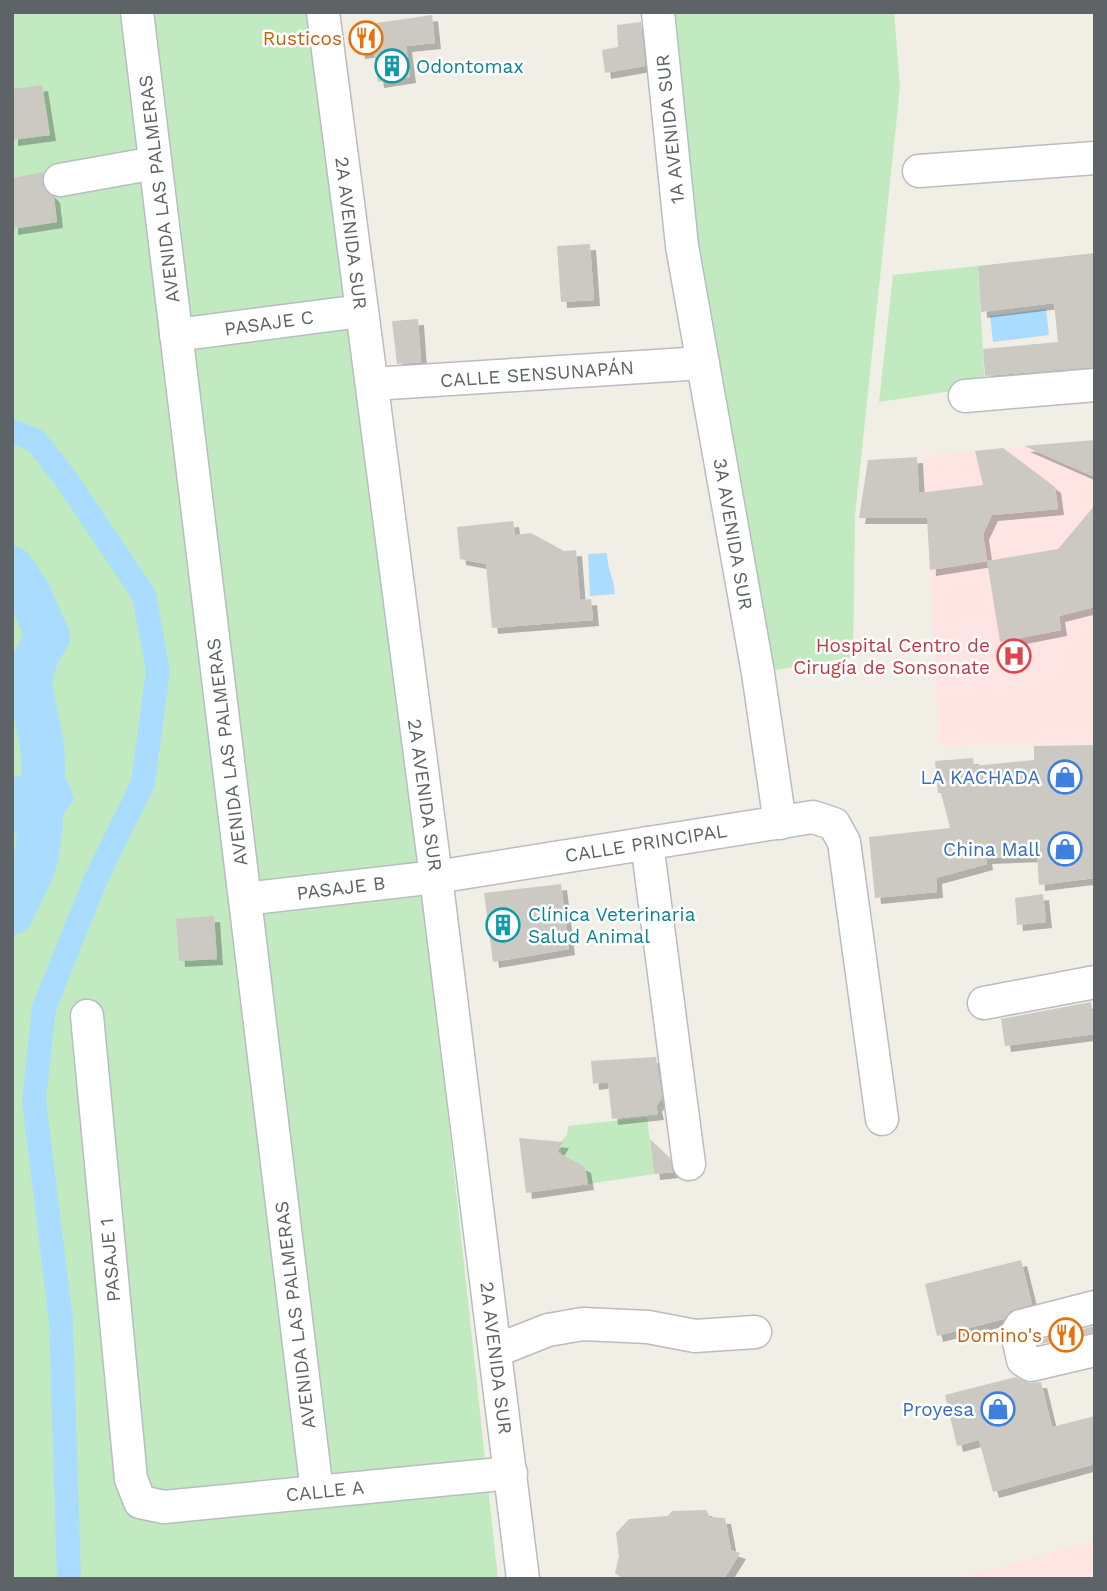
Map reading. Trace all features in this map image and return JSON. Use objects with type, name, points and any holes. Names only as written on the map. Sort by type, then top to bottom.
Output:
[{"type":"street","name":"AVENIDA LAS PALMERAS","points":[[137,12],[317,1492]]},
{"type":"street","name":"2A AVENIDA SUR","points":[[323,12],[436,877],[523,1579]]},
{"type":"street","name":"1A AVENIDA SUR","points":[[658,12],[682,246]]},
{"type":"street","points":[[919,171],[1095,158]]},
{"type":"street","points":[[60,180],[155,163]]},
{"type":"street","name":"3A AVENIDA SUR","points":[[682,246],[758,673],[780,823]]},
{"type":"street","name":"PASAJE C","points":[[176,335],[361,311]]},
{"type":"street","name":"CALLE SENSUNAPÁN","points":[[372,384],[703,363]]},
{"type":"street","points":[[965,396],[1095,385]]},
{"type":"street","name":"CALLE PRINCIPAL","points":[[436,877],[813,817],[834,824],[844,842],[882,1119]]},
{"type":"street","points":[[647,843],[689,1164]]},
{"type":"street","name":"PASAJE B","points":[[245,899],[436,877]]},
{"type":"street","points":[[984,1003],[1095,982]]},
{"type":"street","name":"PASAJE 1","points":[[87,1016],[131,1479],[139,1502]]},
{"type":"street","points":[[1095,1307],[1021,1326],[1017,1333],[1023,1360],[1031,1365],[1095,1350]]},
{"type":"street","points":[[495,1351],[548,1329],[583,1324],[648,1327],[695,1336],[755,1332]]},
{"type":"street","name":"CALLE A","points":[[139,1502],[164,1507],[511,1473]]},
{"type":"shaded area","name":"Hospital Centro de Cirugía de Sonsonate","points":[[1095,440],[1095,742],[939,746],[924,456]]},
{"type":"shaded area","points":[[1095,1540],[1095,1579],[957,1579]]},
{"type":"green space","points":[[12,12],[329,12],[498,1579],[12,1579]]},
{"type":"green space","points":[[671,12],[894,12],[900,87],[855,516],[853,657],[758,673],[682,246]]},
{"type":"green space","points":[[978,266],[985,386],[879,402],[893,275]]},
{"type":"green space","points":[[647,1117],[654,1174],[588,1184],[585,1166],[573,1167],[562,1155],[560,1143],[567,1135],[568,1126]]},
{"type":"water","points":[[1046,309],[1049,335],[993,342],[990,316]]},
{"type":"water","points":[[607,553],[615,594],[590,596],[588,554]]},
{"type":"water","points":[[43,770],[61,774],[70,786],[74,800],[62,817],[47,831],[44,872],[35,904],[12,938],[12,883],[21,860],[20,836],[12,831],[12,778]]},
{"type":"building","points":[[432,15],[435,43],[406,46],[410,77],[378,82],[374,51],[359,53],[356,26]]},
{"type":"building","points":[[641,22],[645,66],[605,73],[602,50],[618,47],[617,25]]},
{"type":"building","points":[[42,85],[50,135],[12,140],[12,89]]},
{"type":"building","points":[[44,172],[42,184],[54,197],[57,222],[12,229],[12,178]]},
{"type":"building","points":[[590,244],[594,300],[561,302],[557,246]]},
{"type":"building","points":[[1095,253],[1095,367],[985,376],[983,349],[1058,342],[1054,303],[981,312],[978,266]]},
{"type":"building","points":[[418,319],[421,362],[397,364],[392,321]]},
{"type":"building","points":[[1095,440],[1095,477],[1024,446]]},
{"type":"building","points":[[1003,448],[1055,487],[1058,509],[992,515],[983,534],[987,561],[930,570],[927,518],[859,518],[868,460],[917,457],[919,493],[983,485],[975,451]]},
{"type":"building","points":[[1095,505],[1095,607],[1059,616],[1061,630],[1000,642],[987,561],[1058,549]]},
{"type":"building","points":[[513,521],[515,535],[531,533],[564,551],[576,550],[580,600],[591,599],[593,620],[492,628],[486,564],[460,559],[457,527]]},
{"type":"building","points":[[1095,745],[1095,878],[1039,885],[1037,856],[986,858],[987,864],[936,878],[937,892],[875,898],[869,837],[950,828],[941,793],[938,793],[935,761],[973,758],[974,766],[1034,760],[1034,746]]},
{"type":"building","points":[[561,884],[569,949],[493,962],[484,893]]},
{"type":"building","points":[[1043,894],[1046,922],[1017,925],[1015,898]]},
{"type":"building","points":[[214,916],[217,959],[179,961],[176,919]]},
{"type":"building","points":[[1091,1002],[1095,1034],[1005,1046],[1001,1019]]},
{"type":"building","points":[[656,1057],[662,1098],[656,1106],[658,1114],[612,1119],[608,1082],[593,1084],[591,1061]]},
{"type":"building","points":[[519,1138],[563,1142],[557,1152],[585,1167],[588,1184],[526,1193]]},
{"type":"building","points":[[650,1139],[670,1158],[673,1172],[654,1174]]},
{"type":"building","points":[[1021,1260],[1032,1304],[1010,1311],[1004,1319],[937,1336],[925,1284]]},
{"type":"building","points":[[1095,1326],[1095,1332],[1040,1344],[1039,1340]]},
{"type":"building","points":[[1016,1377],[1029,1383],[1041,1382],[1052,1427],[1095,1416],[1095,1464],[993,1492],[979,1440],[957,1446],[945,1395]]},
{"type":"building","points":[[706,1510],[710,1517],[725,1518],[731,1550],[740,1553],[724,1579],[623,1579],[615,1573],[619,1556],[616,1533],[629,1519],[668,1516],[672,1511]]},
{"type":"waterway","points":[[12,431],[36,441],[66,479],[144,595],[158,671],[143,783],[96,879],[44,1008],[34,1101],[61,1321],[69,1579]]},
{"type":"waterway","points":[[12,568],[30,595],[48,637],[32,670],[31,684],[43,761],[39,837],[34,865],[12,913]]},
{"type":"place","name":"Rusticos","points":[[366,38]]},
{"type":"place","name":"Odontomax","points":[[392,66]]},
{"type":"place","name":"Hospital Centro de Cirugía de Sonsonate","points":[[1014,656]]},
{"type":"place","name":"LA KACHADA","points":[[1065,777]]},
{"type":"place","name":"China Mall","points":[[1065,849]]},
{"type":"place","name":"Clínica Veterinaria Salud Animal","points":[[503,925]]},
{"type":"place","name":"Domino's","points":[[1066,1335]]},
{"type":"place","name":"Proyesa","points":[[998,1409]]}]
